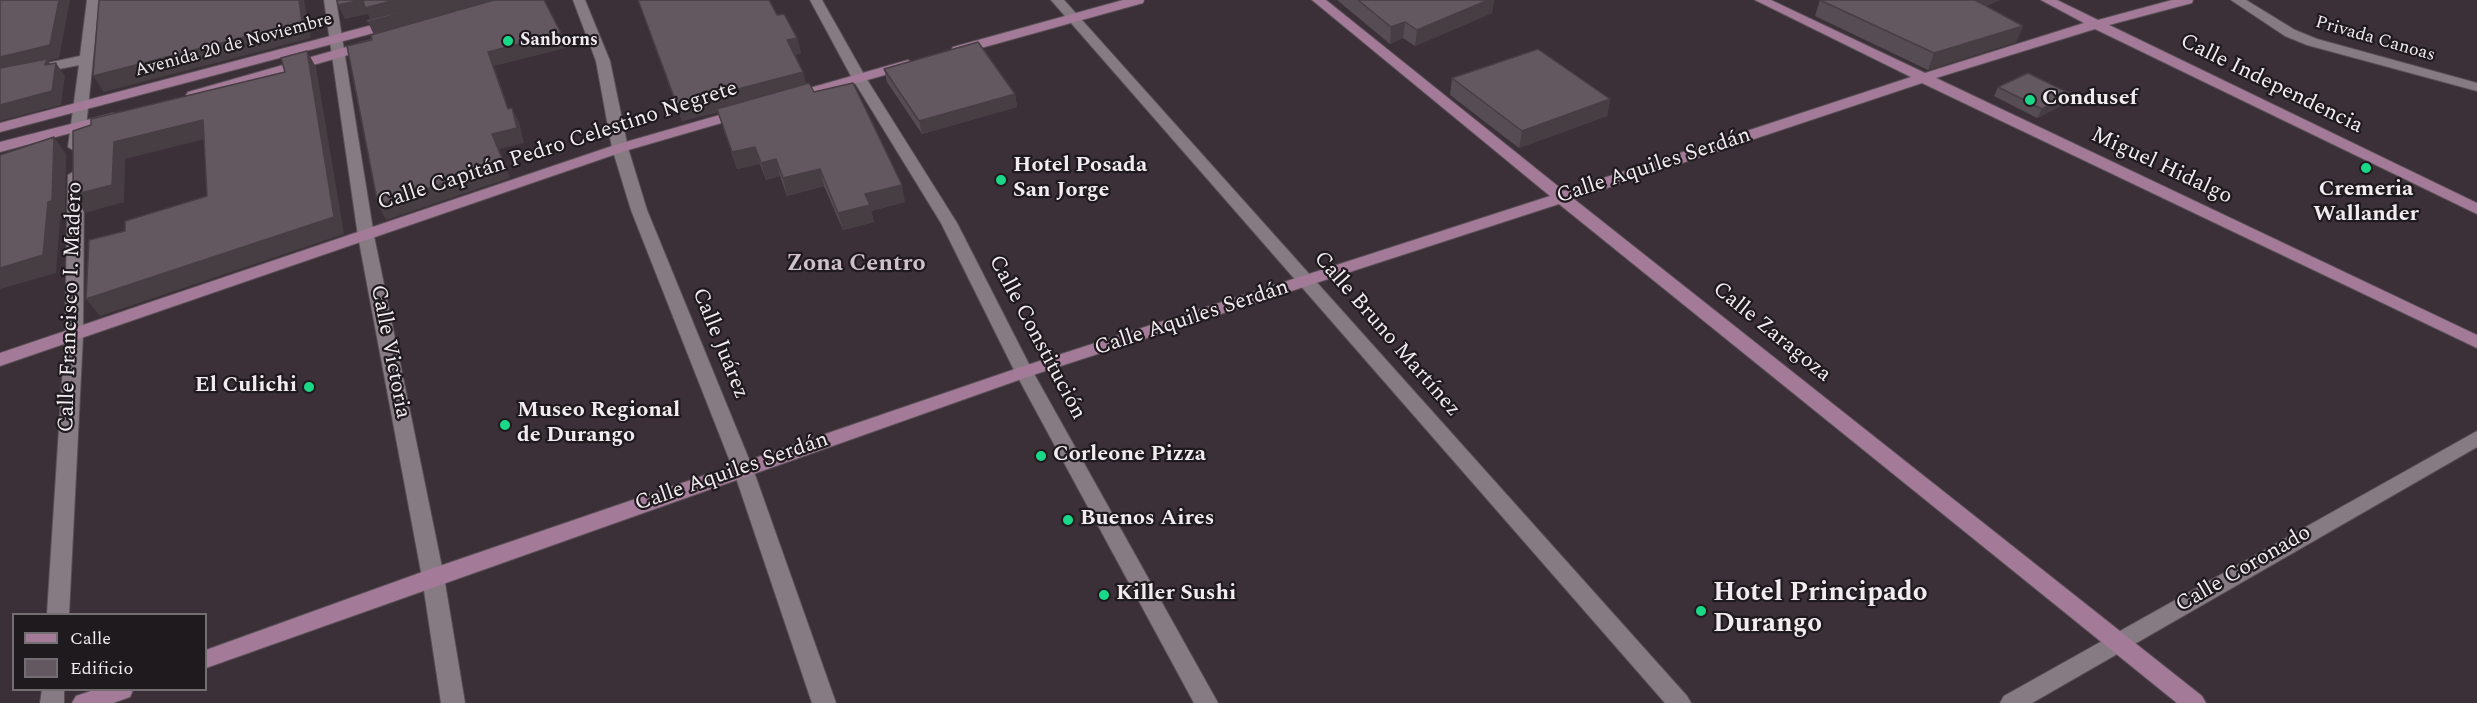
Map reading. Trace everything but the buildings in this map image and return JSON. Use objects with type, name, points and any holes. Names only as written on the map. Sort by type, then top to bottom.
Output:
[{"type":"street","name":"Calle Francisco I. Madero","points":[[58,613],[74,335],[76,128],[81,108],[93,0]]},
{"type":"street","name":"Calle Victoria","points":[[330,0],[366,236],[433,577],[453,703]]},
{"type":"street","name":"Calle Juárez","points":[[579,0],[603,62],[620,148],[639,210],[743,469],[824,703]]},
{"type":"street","name":"Calle Constitución","points":[[816,0],[859,78],[949,223],[1024,372],[1206,703]]},
{"type":"street","name":"Calle Bruno Martínez","points":[[1057,0],[1679,703]]},
{"type":"street","points":[[779,101],[1138,0]]},
{"type":"street","name":"Calle Zaragoza","points":[[1318,0],[2194,703]]},
{"type":"street","name":"Miguel Hidalgo","points":[[1761,0],[2477,342]]},
{"type":"street","name":"Calle Independencia","points":[[2047,0],[2477,208]]},
{"type":"street","name":"Calle Aquiles Serdán","points":[[207,659],[433,577],[1024,372],[1308,282],[1922,78],[2096,24],[2187,0]]},
{"type":"street","name":"Privada Canoas","points":[[2236,0],[2290,33],[2312,42],[2477,87]]},
{"type":"street","name":"Avenida 20 de Noviembre","points":[[180,99],[410,19]]},
{"type":"street","name":"Avenida 20 de Noviembre","points":[[0,128],[337,46],[403,35]]},
{"type":"street","points":[[0,77],[85,59]]},
{"type":"street","name":"Calle Capitán Pedro Celestino Negrete","points":[[0,360],[620,148],[756,108]]},
{"type":"street","name":"Avenida 20 de Noviembre","points":[[0,147],[134,112]]},
{"type":"street","name":"Calle Coronado","points":[[2012,703],[2477,438]]},
{"type":"street","points":[[84,703],[119,691]]},
{"type":"place","name":"Sanborns","points":[[508,41]]},
{"type":"place","name":"Condusef","points":[[2030,100]]},
{"type":"place","name":"Cremeria Wallander","points":[[2366,168]]},
{"type":"place","name":"Hotel Posada San Jorge","points":[[1001,180]]},
{"type":"place","name":"El Culichi","points":[[309,387]]},
{"type":"place","name":"Museo Regional de Durango","points":[[505,425]]},
{"type":"place","name":"Corleone Pizza","points":[[1041,456]]},
{"type":"place","name":"Buenos Aires","points":[[1068,520]]},
{"type":"place","name":"Killer Sushi","points":[[1104,595]]},
{"type":"place","name":"Hotel Principado Durango","points":[[1701,611]]},
{"type":"district","name":"Zona Centro","points":[[856,265]]}]
